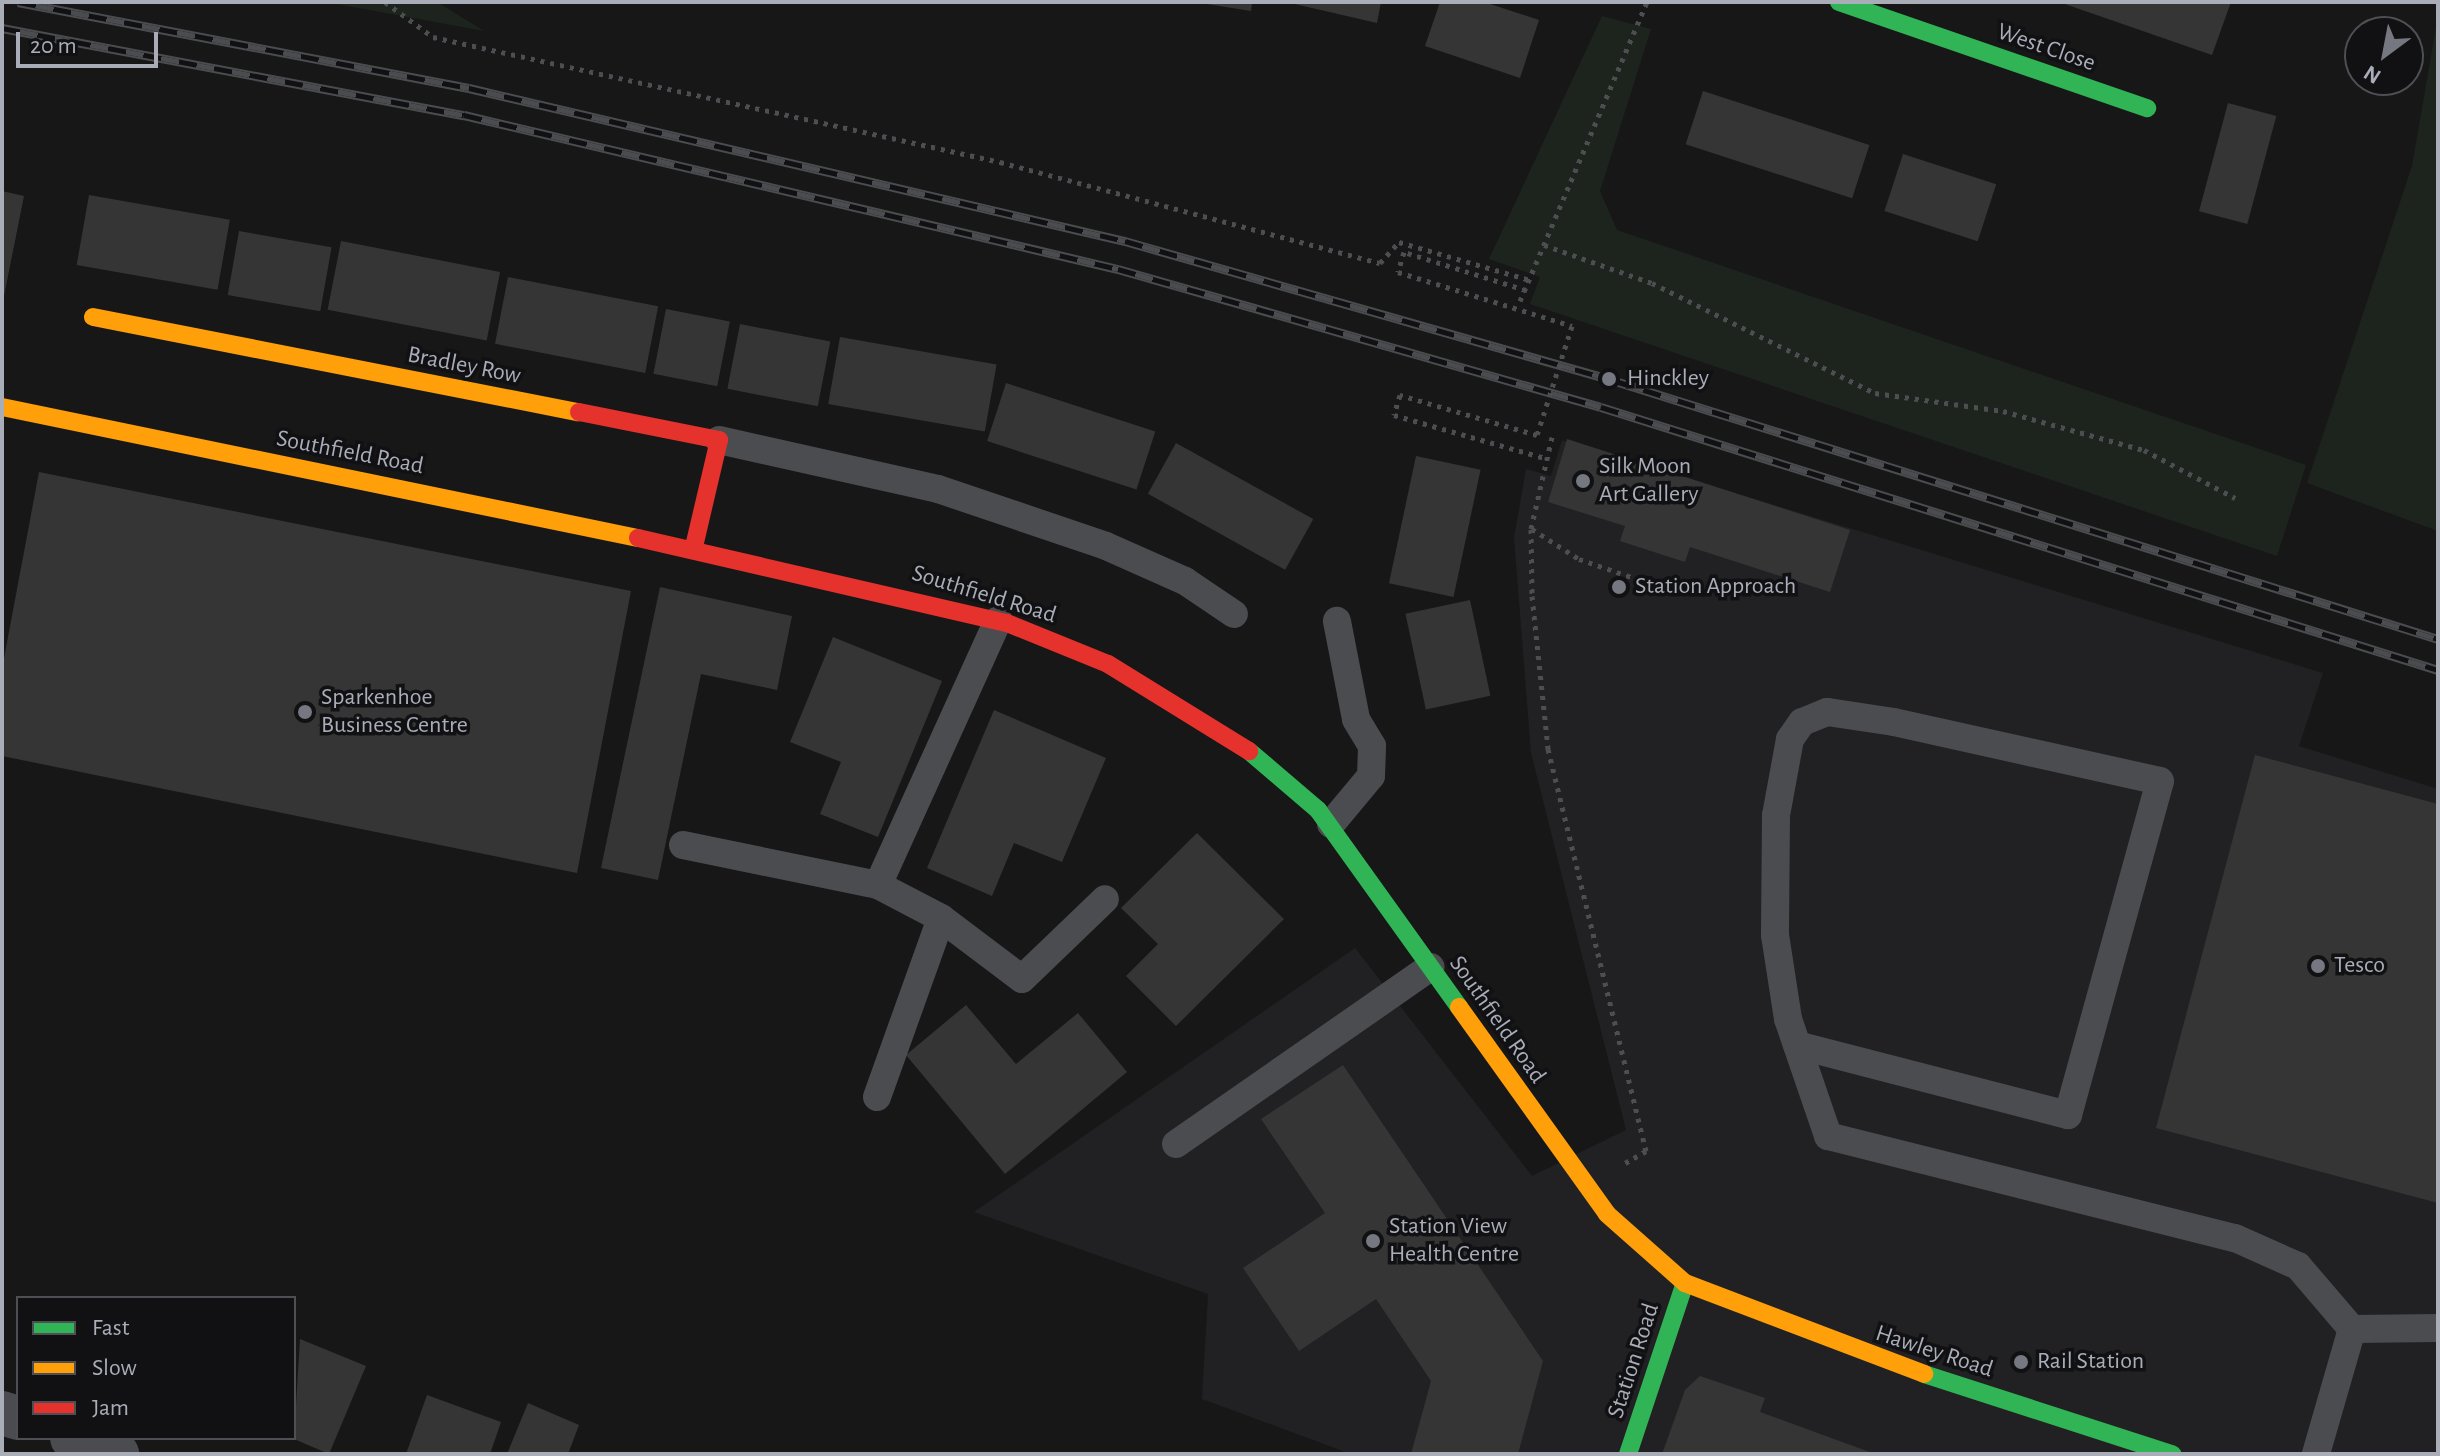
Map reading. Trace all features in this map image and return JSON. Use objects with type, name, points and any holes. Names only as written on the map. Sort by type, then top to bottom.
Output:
[{"type":"main road","name":"West Close","points":[[1839,2],[2147,108]]},
{"type":"main road","name":"Bradley Row","points":[[93,317],[719,440]]},
{"type":"main road","name":"Southfield Road","points":[[2,407],[694,547],[998,620],[1175,698],[1265,761],[1331,824],[1585,1183],[1616,1223],[1685,1283]]},
{"type":"main road","points":[[694,547],[719,440]]},
{"type":"main road","name":"Station Road","points":[[1628,1454],[1685,1283]]},
{"type":"main road","name":"Hawley Road","points":[[1685,1283],[1872,1358],[2172,1454]]},
{"type":"street","points":[[78,1440],[117,1454]]},
{"type":"lane","points":[[719,440],[938,489],[1106,546],[1185,581],[1234,614]]},
{"type":"lane","points":[[878,885],[998,620]]},
{"type":"lane","points":[[1331,824],[1371,776],[1372,746],[1356,719],[1337,621]]},
{"type":"lane","points":[[1797,1045],[2068,1115],[2133,895],[2160,781],[1827,712],[1802,722],[1790,739],[1776,815],[1775,935],[1797,1045],[1828,1136],[2235,1238],[2298,1266],[2352,1329]]},
{"type":"lane","points":[[683,845],[878,885],[941,918],[1022,979],[1105,899]]},
{"type":"lane","points":[[877,1097],[941,918]]},
{"type":"lane","points":[[1176,1144],[1431,967]]},
{"type":"lane","points":[[2352,1329],[2438,1328]]},
{"type":"lane","points":[[2316,1454],[2352,1329]]},
{"type":"path","points":[[385,2],[433,37],[1000,162],[1380,263],[1399,242],[1530,280]]},
{"type":"path","points":[[1520,301],[1647,2]]},
{"type":"path","points":[[1544,245],[1652,283],[1875,393],[2003,411],[2144,450],[2235,498]]},
{"type":"path","points":[[1526,290],[1404,252],[1398,272],[1572,326],[1537,435],[1400,395],[1394,415],[1545,458]]},
{"type":"path","points":[[1552,437],[1531,529],[1548,749],[1646,1151],[1585,1183]]},
{"type":"path","points":[[1531,529],[1579,559],[1637,579]]},
{"type":"shaded area","points":[[326,2],[437,2],[484,31]]},
{"type":"shaded area","points":[[1602,16],[1651,29],[1600,191],[1617,230],[2306,465],[2277,556],[1530,304],[1540,277],[1489,259]]},
{"type":"shaded area","points":[[2438,16],[2438,531],[2307,483],[2412,166]]},
{"type":"shaded area","points":[[1562,440],[2323,673],[2299,746],[2438,789],[2438,1454],[1351,1454],[1202,1399],[1208,1294],[974,1212],[1355,948],[1532,1176],[1626,1130],[1531,753],[1514,538],[1526,469],[1551,476]]},
{"type":"building","points":[[1194,2],[1252,2],[1251,11]]},
{"type":"building","points":[[1286,2],[1381,2],[1377,23]]},
{"type":"building","points":[[1440,2],[1484,2],[1539,20],[1520,78],[1425,46]]},
{"type":"building","points":[[2059,2],[2231,2],[2212,55]]},
{"type":"building","points":[[1703,91],[1869,145],[1852,198],[1686,144]]},
{"type":"building","points":[[2228,103],[2276,116],[2247,224],[2199,211]]},
{"type":"building","points":[[1903,154],[1996,184],[1978,241],[1884,211]]},
{"type":"building","points":[[2,191],[24,196],[3,301],[2,301]]},
{"type":"building","points":[[89,195],[230,220],[217,290],[77,265]]},
{"type":"building","points":[[239,231],[332,247],[320,311],[228,295]]},
{"type":"building","points":[[341,241],[500,272],[487,341],[328,310]]},
{"type":"building","points":[[508,277],[658,306],[645,373],[495,344]]},
{"type":"building","points":[[666,309],[730,321],[717,386],[653,374]]},
{"type":"building","points":[[740,324],[830,342],[818,406],[727,389]]},
{"type":"building","points":[[840,337],[997,365],[985,432],[828,404]]},
{"type":"building","points":[[1006,383],[1155,432],[1136,490],[987,441]]},
{"type":"building","points":[[1567,439],[1850,530],[1830,592],[1690,547],[1685,562],[1620,541],[1625,526],[1548,502]]},
{"type":"building","points":[[1176,443],[1313,519],[1285,570],[1148,494]]},
{"type":"building","points":[[1416,456],[1481,470],[1454,597],[1389,583]]},
{"type":"building","name":"Sparkenhoe Business Centre","points":[[39,472],[631,591],[577,873],[2,756],[2,669]]},
{"type":"building","points":[[660,587],[792,616],[777,690],[701,674],[658,880],[601,868]]},
{"type":"building","points":[[1470,600],[1490,696],[1426,710],[1405,614]]},
{"type":"building","points":[[833,637],[942,681],[878,837],[820,814],[841,762],[790,742]]},
{"type":"building","points":[[994,710],[1106,758],[1062,862],[1014,843],[992,896],[927,868]]},
{"type":"building","name":"Tesco","points":[[2255,755],[2438,804],[2438,1203],[2156,1128]]},
{"type":"building","points":[[1197,833],[1284,919],[1176,1026],[1126,976],[1158,944],[1121,908]]},
{"type":"building","points":[[966,1005],[1016,1064],[1078,1013],[1127,1072],[1005,1174],[906,1055]]},
{"type":"building","name":"Station View Health Centre","points":[[1343,1065],[1543,1361],[1518,1454],[1411,1454],[1431,1381],[1376,1299],[1299,1351],[1243,1268],[1325,1213],[1261,1119]]},
{"type":"building","points":[[300,1339],[366,1366],[329,1454],[296,1440]]},
{"type":"building","points":[[1700,1376],[1765,1398],[1760,1412],[1875,1454],[1662,1454],[1685,1390]]},
{"type":"building","points":[[427,1395],[501,1422],[490,1454],[406,1454]]},
{"type":"building","points":[[528,1403],[579,1425],[568,1454],[507,1454]]},
{"type":"railway","points":[[18,2],[469,88],[1125,241],[1609,379],[2438,639]]},
{"type":"railway","points":[[2,28],[464,115],[1118,269],[1601,407],[2438,670]]},
{"type":"traffic: fast","points":[[1839,2],[2147,108]]},
{"type":"traffic: fast","points":[[1249,751],[1318,810],[1459,1007]]},
{"type":"traffic: fast","points":[[1628,1454],[1685,1283]]},
{"type":"traffic: fast","points":[[1924,1374],[2172,1454]]},
{"type":"traffic: slow","points":[[93,317],[579,412]]},
{"type":"traffic: slow","points":[[2,407],[638,538]]},
{"type":"traffic: slow","points":[[1459,1007],[1607,1214],[1685,1283],[1924,1374]]},
{"type":"traffic: jam","points":[[579,412],[719,440],[694,547]]},
{"type":"traffic: jam","points":[[638,538],[1007,623],[1108,664],[1249,751]]},
{"type":"place","name":"Hinckley","points":[[1609,379]]},
{"type":"place","name":"Silk Moon Art Gallery","points":[[1583,481]]},
{"type":"place","name":"Station Approach","points":[[1619,587]]},
{"type":"place","name":"Sparkenhoe Business Centre","points":[[305,712]]},
{"type":"place","name":"Tesco","points":[[2318,966]]},
{"type":"place","name":"Station View Health Centre","points":[[1373,1241]]},
{"type":"place","name":"Rail Station","points":[[2021,1362]]}]
